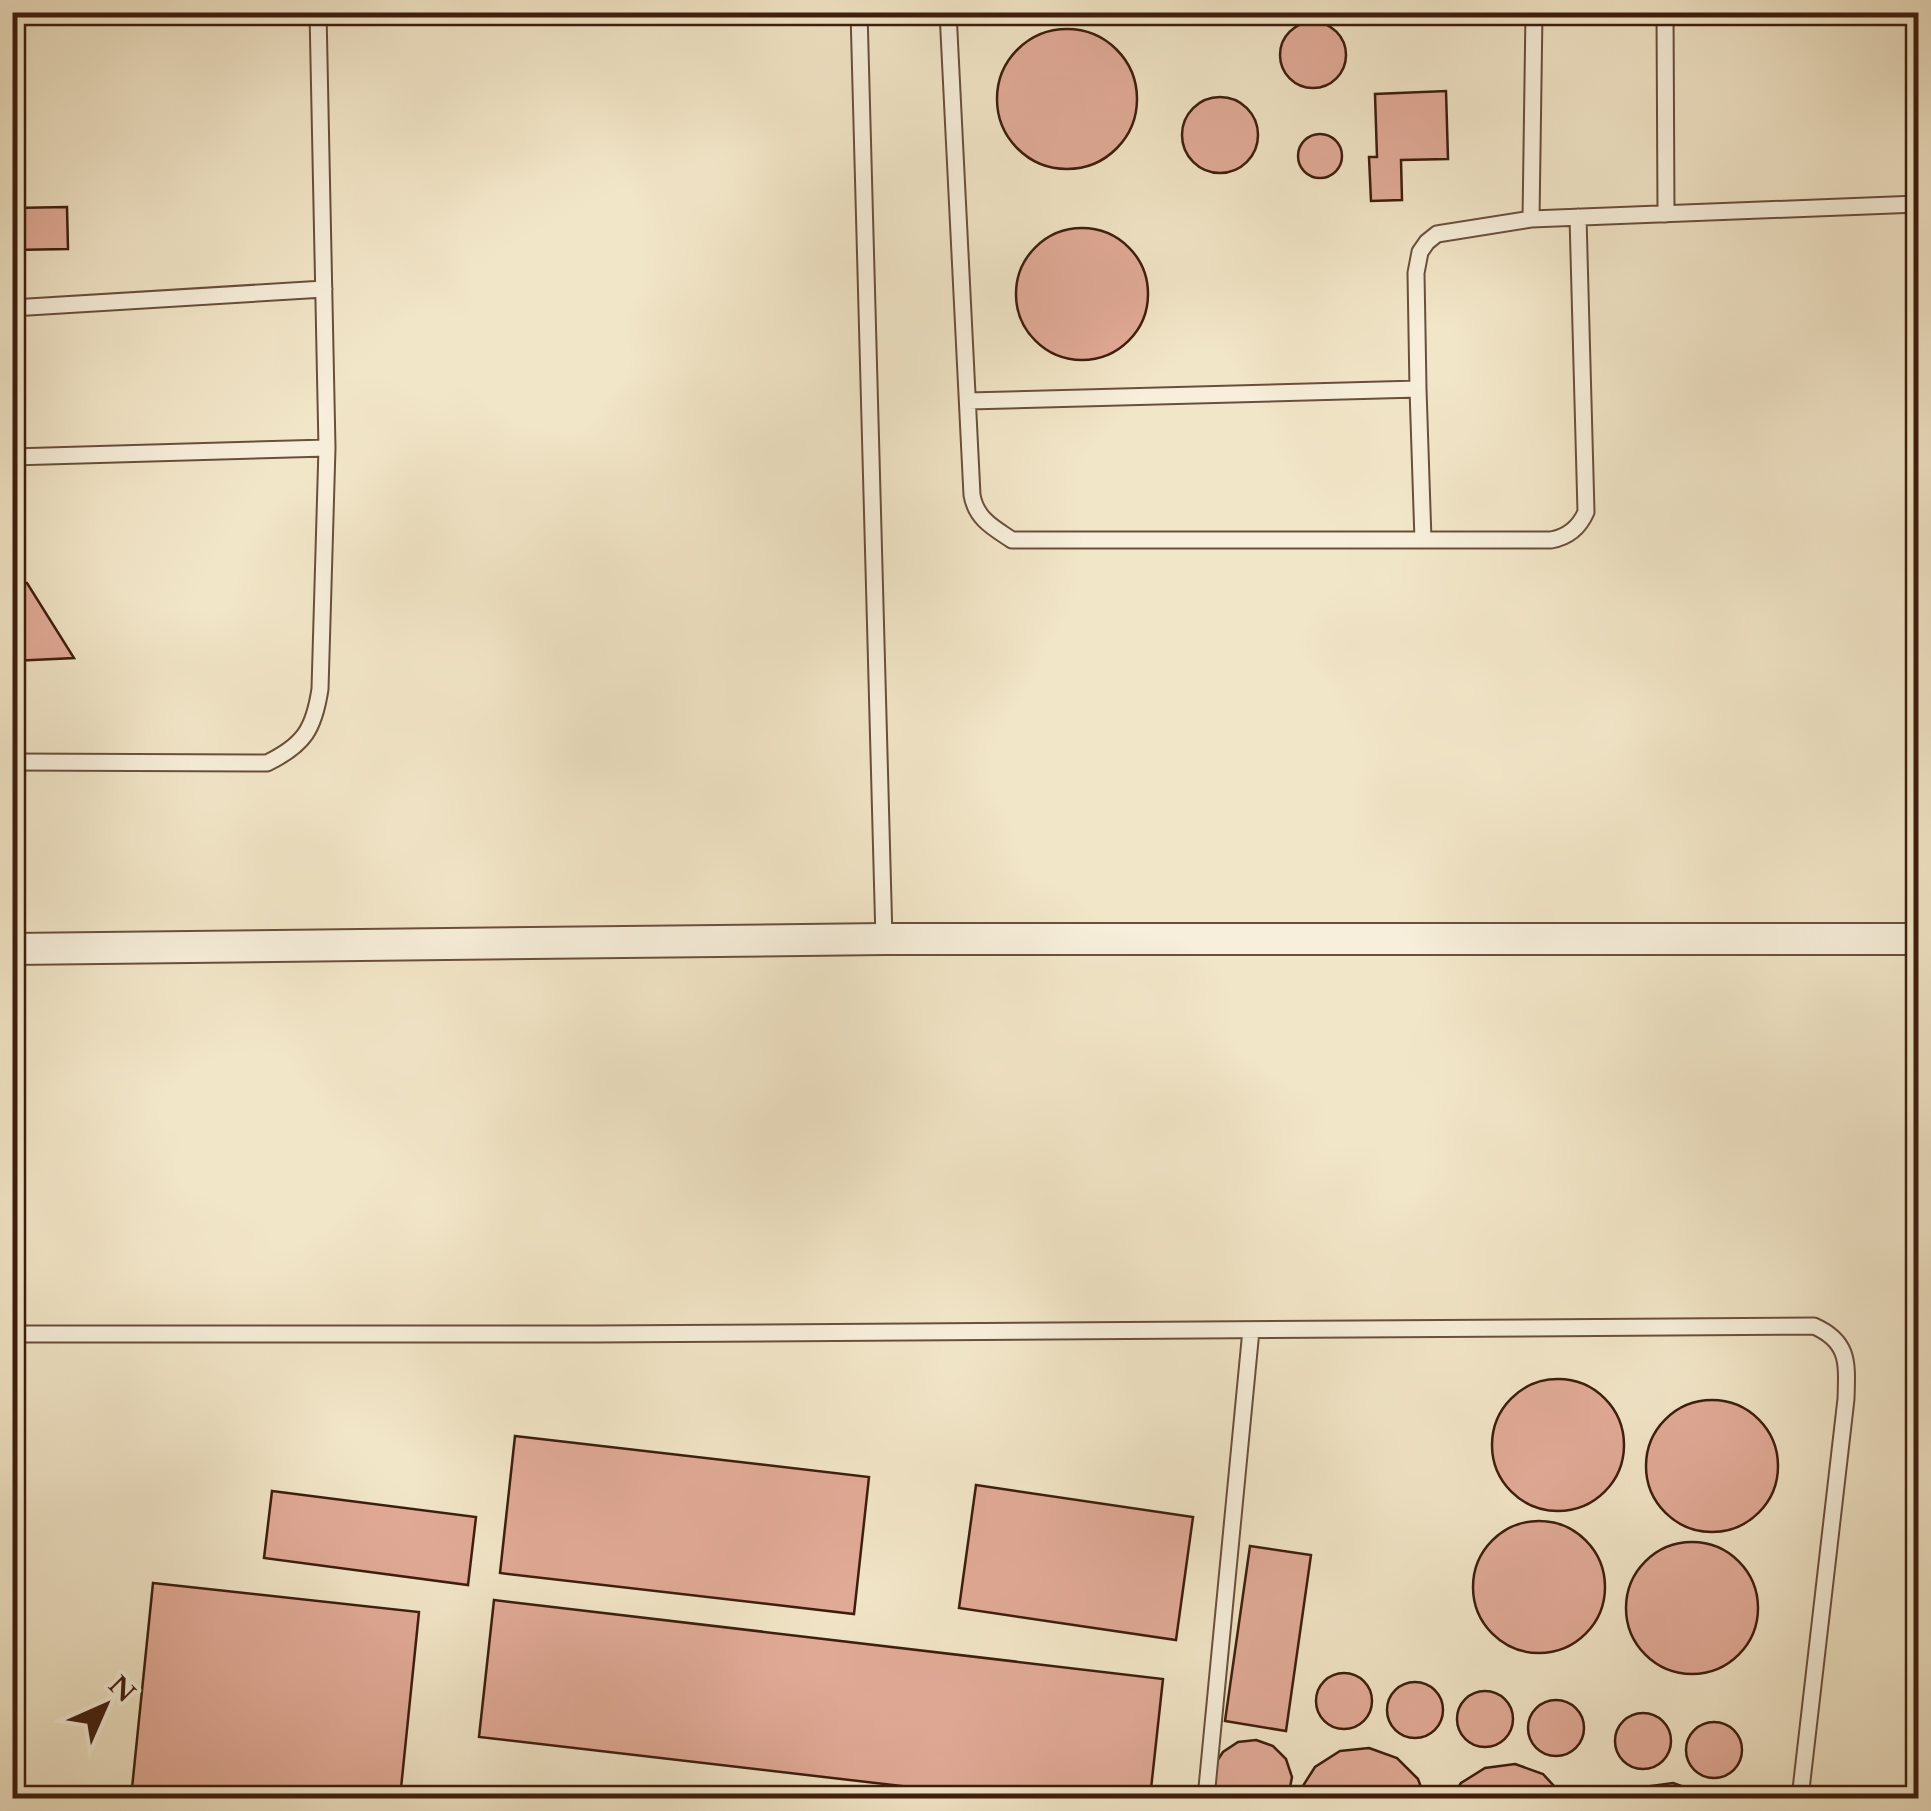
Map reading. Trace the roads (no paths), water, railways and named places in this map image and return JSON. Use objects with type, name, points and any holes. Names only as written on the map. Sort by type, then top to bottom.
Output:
[{"type":"street","points":[[12,949],[884,940],[1918,939]]},
{"type":"lane","points":[[12,762],[267,763],[302,740],[316,716],[327,448],[318,12]]},
{"type":"lane","points":[[858,12],[884,940]]},
{"type":"lane","points":[[948,12],[974,504],[980,517],[1012,540],[1560,538],[1581,524],[1586,512],[1578,217]]},
{"type":"lane","points":[[1531,219],[1534,12]]},
{"type":"lane","points":[[1665,12],[1666,214]]},
{"type":"lane","points":[[1423,540],[1416,273],[1420,252],[1437,234],[1531,219],[1918,204]]},
{"type":"lane","points":[[12,308],[324,290]]},
{"type":"lane","points":[[968,401],[1418,389]]},
{"type":"lane","points":[[12,457],[327,448]]},
{"type":"lane","points":[[12,1334],[1814,1326],[1838,1342],[1847,1362],[1846,1400],[1800,1798]]},
{"type":"lane","points":[[1206,1798],[1251,1330]]}]
